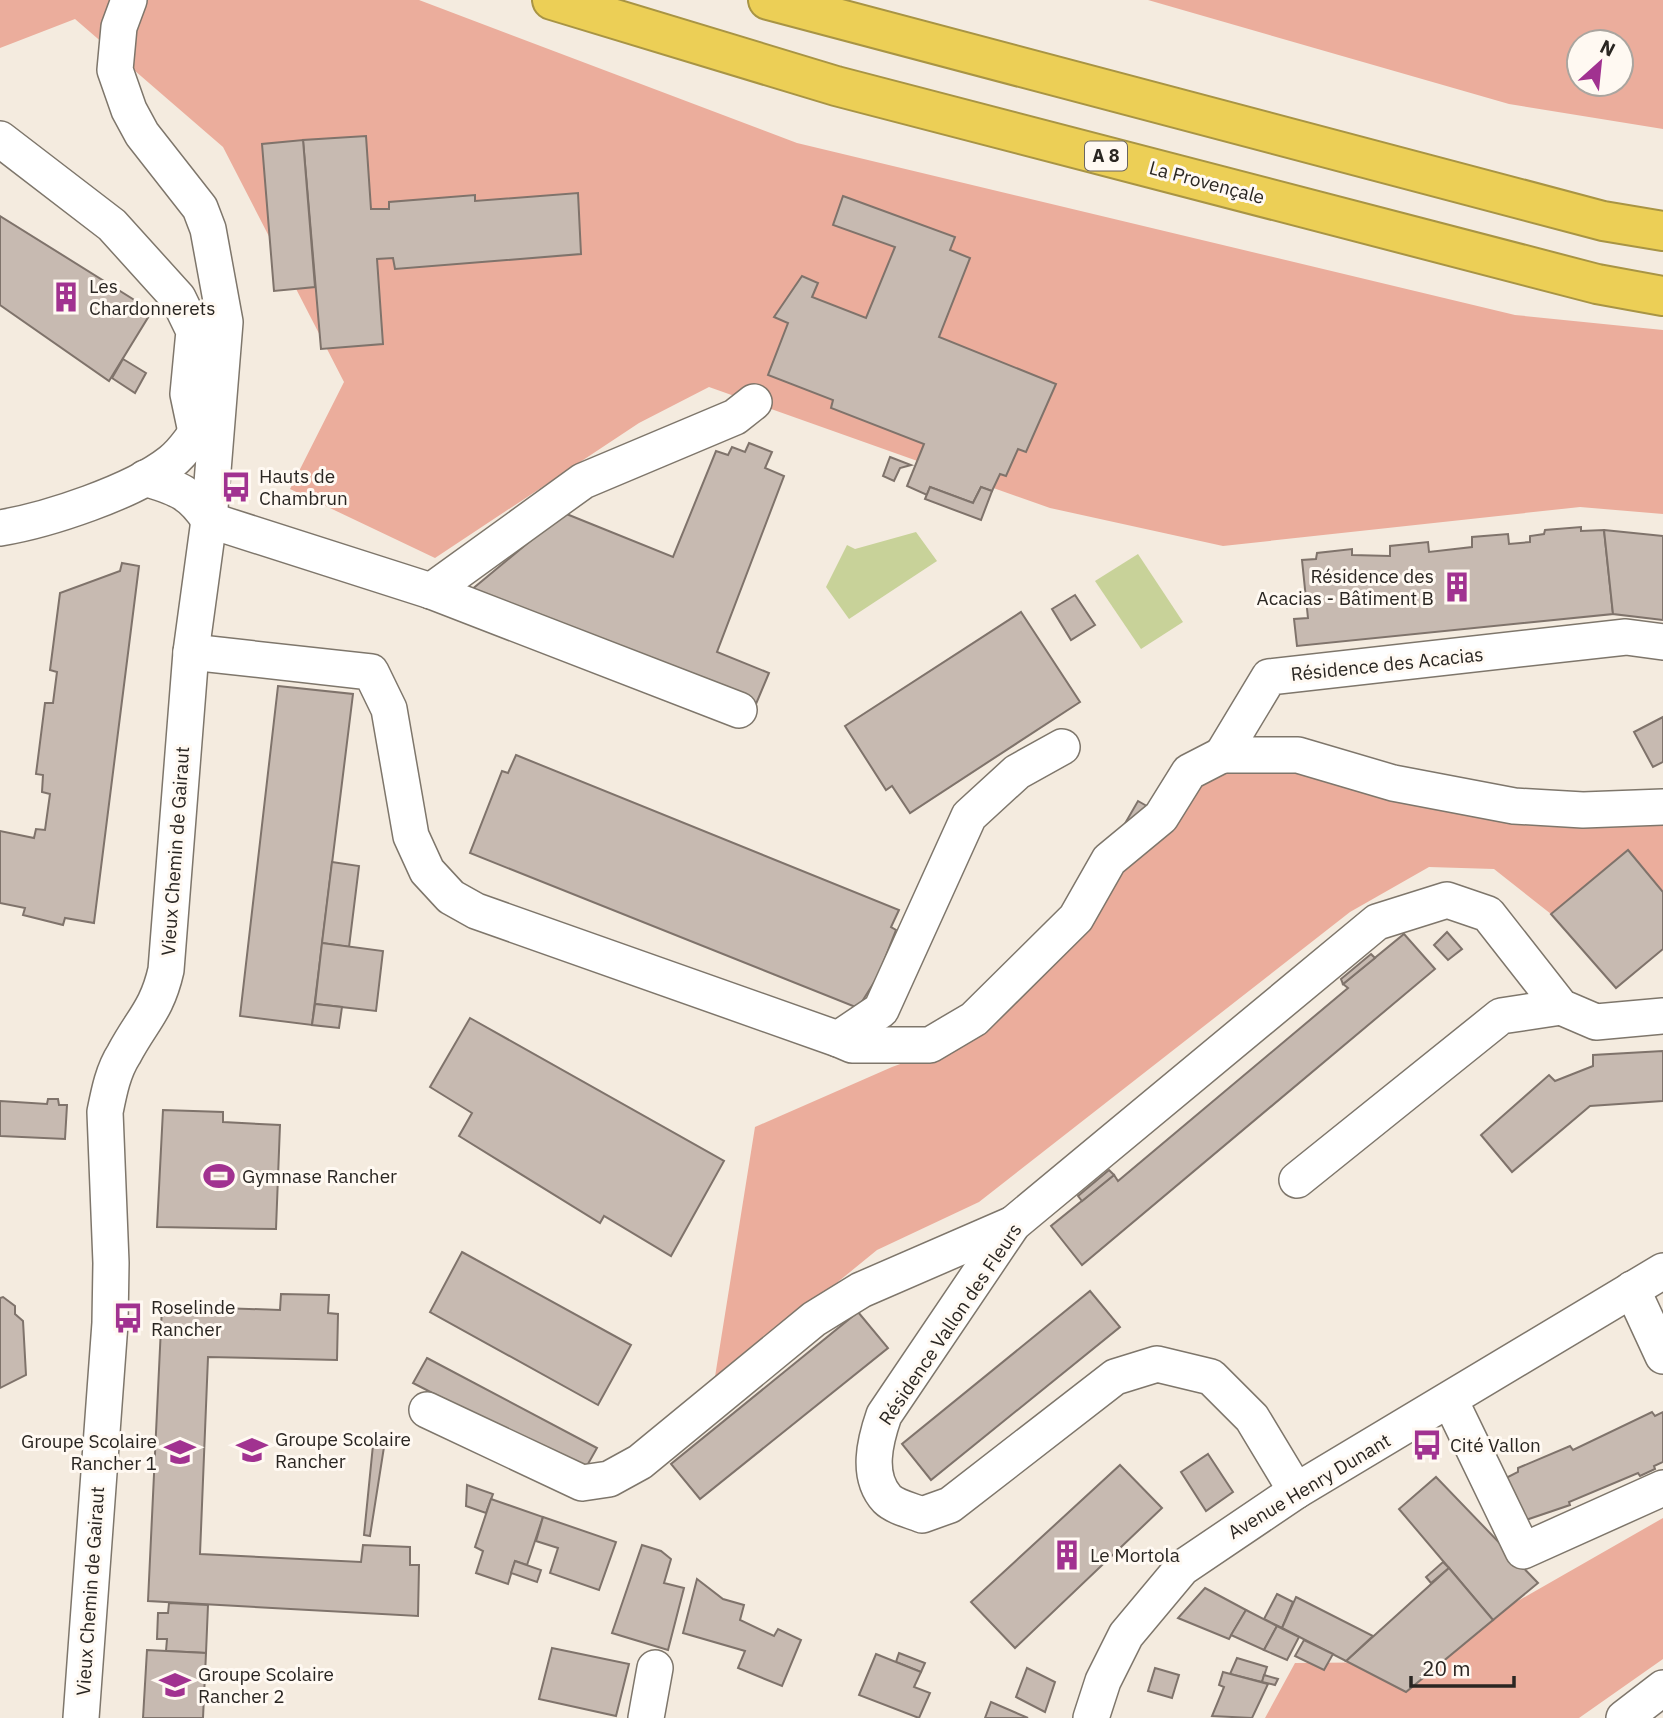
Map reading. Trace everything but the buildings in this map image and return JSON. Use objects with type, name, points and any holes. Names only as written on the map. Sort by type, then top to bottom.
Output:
[{"type":"highway","name":"La Provençale","points":[[552,0],[836,86],[1597,284],[1663,296]]},
{"type":"highway","points":[[768,0],[1603,221],[1663,231]]},
{"type":"street","name":"Vieux Chemin de Gairaut","points":[[80,1718],[110,1323],[111,1263],[105,1112],[109,1088],[123,1055],[160,997],[166,970],[191,652],[209,520],[225,322],[208,229],[200,208],[142,134],[129,110],[115,70],[119,27],[129,0]]},
{"type":"street","points":[[0,139],[112,225],[178,298],[194,331],[188,394],[196,432]]},
{"type":"street","points":[[0,528],[58,513],[130,487],[145,478],[172,461],[196,432],[221,394]]},
{"type":"street","points":[[431,592],[583,481],[735,417],[754,402]]},
{"type":"street","points":[[145,478],[181,489],[196,500],[209,520],[431,592],[739,710]]},
{"type":"street","name":"Résidence des Acacias","points":[[1222,755],[1269,677],[1626,637],[1663,642]]},
{"type":"street","points":[[191,652],[371,672],[389,709],[411,836],[427,871],[451,897],[476,911],[852,1045],[930,1045],[974,1019],[1076,918],[1110,860],[1161,817],[1189,772],[1222,755],[1298,755],[1394,783],[1514,806],[1583,810],[1663,807]]},
{"type":"street","points":[[838,1039],[881,1010],[969,816],[1017,772],[1062,747]]},
{"type":"street","name":"Résidence Vallon des Fleurs","points":[[1296,1491],[1252,1418],[1211,1377],[1157,1364],[1115,1377],[950,1505],[922,1516],[888,1500],[876,1477],[874,1444],[884,1415],[1013,1224],[1377,922],[1447,901],[1488,914],[1561,1007],[1596,1022],[1663,1016]]},
{"type":"street","points":[[1297,1180],[1501,1016],[1561,1007]]},
{"type":"street","points":[[427,1410],[582,1483],[610,1479],[640,1462],[814,1319],[861,1290],[1013,1224]]},
{"type":"street","name":"Avenue Henry Dunant","points":[[1091,1718],[1103,1681],[1126,1635],[1182,1568],[1296,1491],[1663,1271]]},
{"type":"street","points":[[1632,1289],[1663,1356]]},
{"type":"street","points":[[1450,1400],[1523,1551],[1663,1488]]},
{"type":"street","points":[[646,1718],[655,1668]]},
{"type":"street","points":[[1625,1718],[1663,1688]]},
{"type":"shaded area","points":[[0,0],[419,0],[797,143],[1515,315],[1663,330],[1663,514],[1580,507],[1223,546],[1050,508],[709,387],[639,423],[435,558],[290,489],[344,382],[223,147],[75,19],[0,48]]},
{"type":"shaded area","points":[[1148,0],[1663,0],[1663,129],[1509,104]]},
{"type":"shaded area","points":[[916,532],[937,561],[849,619],[826,587],[847,545],[855,549]]},
{"type":"shaded area","points":[[1138,554],[1183,622],[1141,649],[1095,581]]},
{"type":"shaded area","points":[[1226,768],[1300,770],[1663,818],[1663,892],[1628,851],[1551,914],[1494,869],[1429,867],[1350,912],[979,1202],[877,1250],[714,1383],[755,1127],[892,1067],[969,1039],[1120,865],[1182,801]]},
{"type":"shaded area","points":[[1663,1518],[1663,1659],[1579,1718],[1265,1718],[1295,1663],[1411,1662]]},
{"type":"place","name":"Les Chardonnerets","points":[[66,297]]},
{"type":"place","name":"Hauts de Chambrun","points":[[236,487]]},
{"type":"place","name":"Résidence des Acacias - Bâtiment B","points":[[1457,587]]},
{"type":"place","name":"Gymnase Rancher","points":[[219,1176]]},
{"type":"place","name":"Roselinde Rancher","points":[[128,1318]]},
{"type":"place","name":"Cité Vallon","points":[[1427,1445]]},
{"type":"place","name":"Groupe Scolaire Rancher","points":[[252,1450]]},
{"type":"place","name":"Groupe Scolaire Rancher 1","points":[[180,1452]]},
{"type":"place","name":"Le Mortola","points":[[1067,1555]]},
{"type":"place","name":"Groupe Scolaire Rancher 2","points":[[175,1685]]}]
